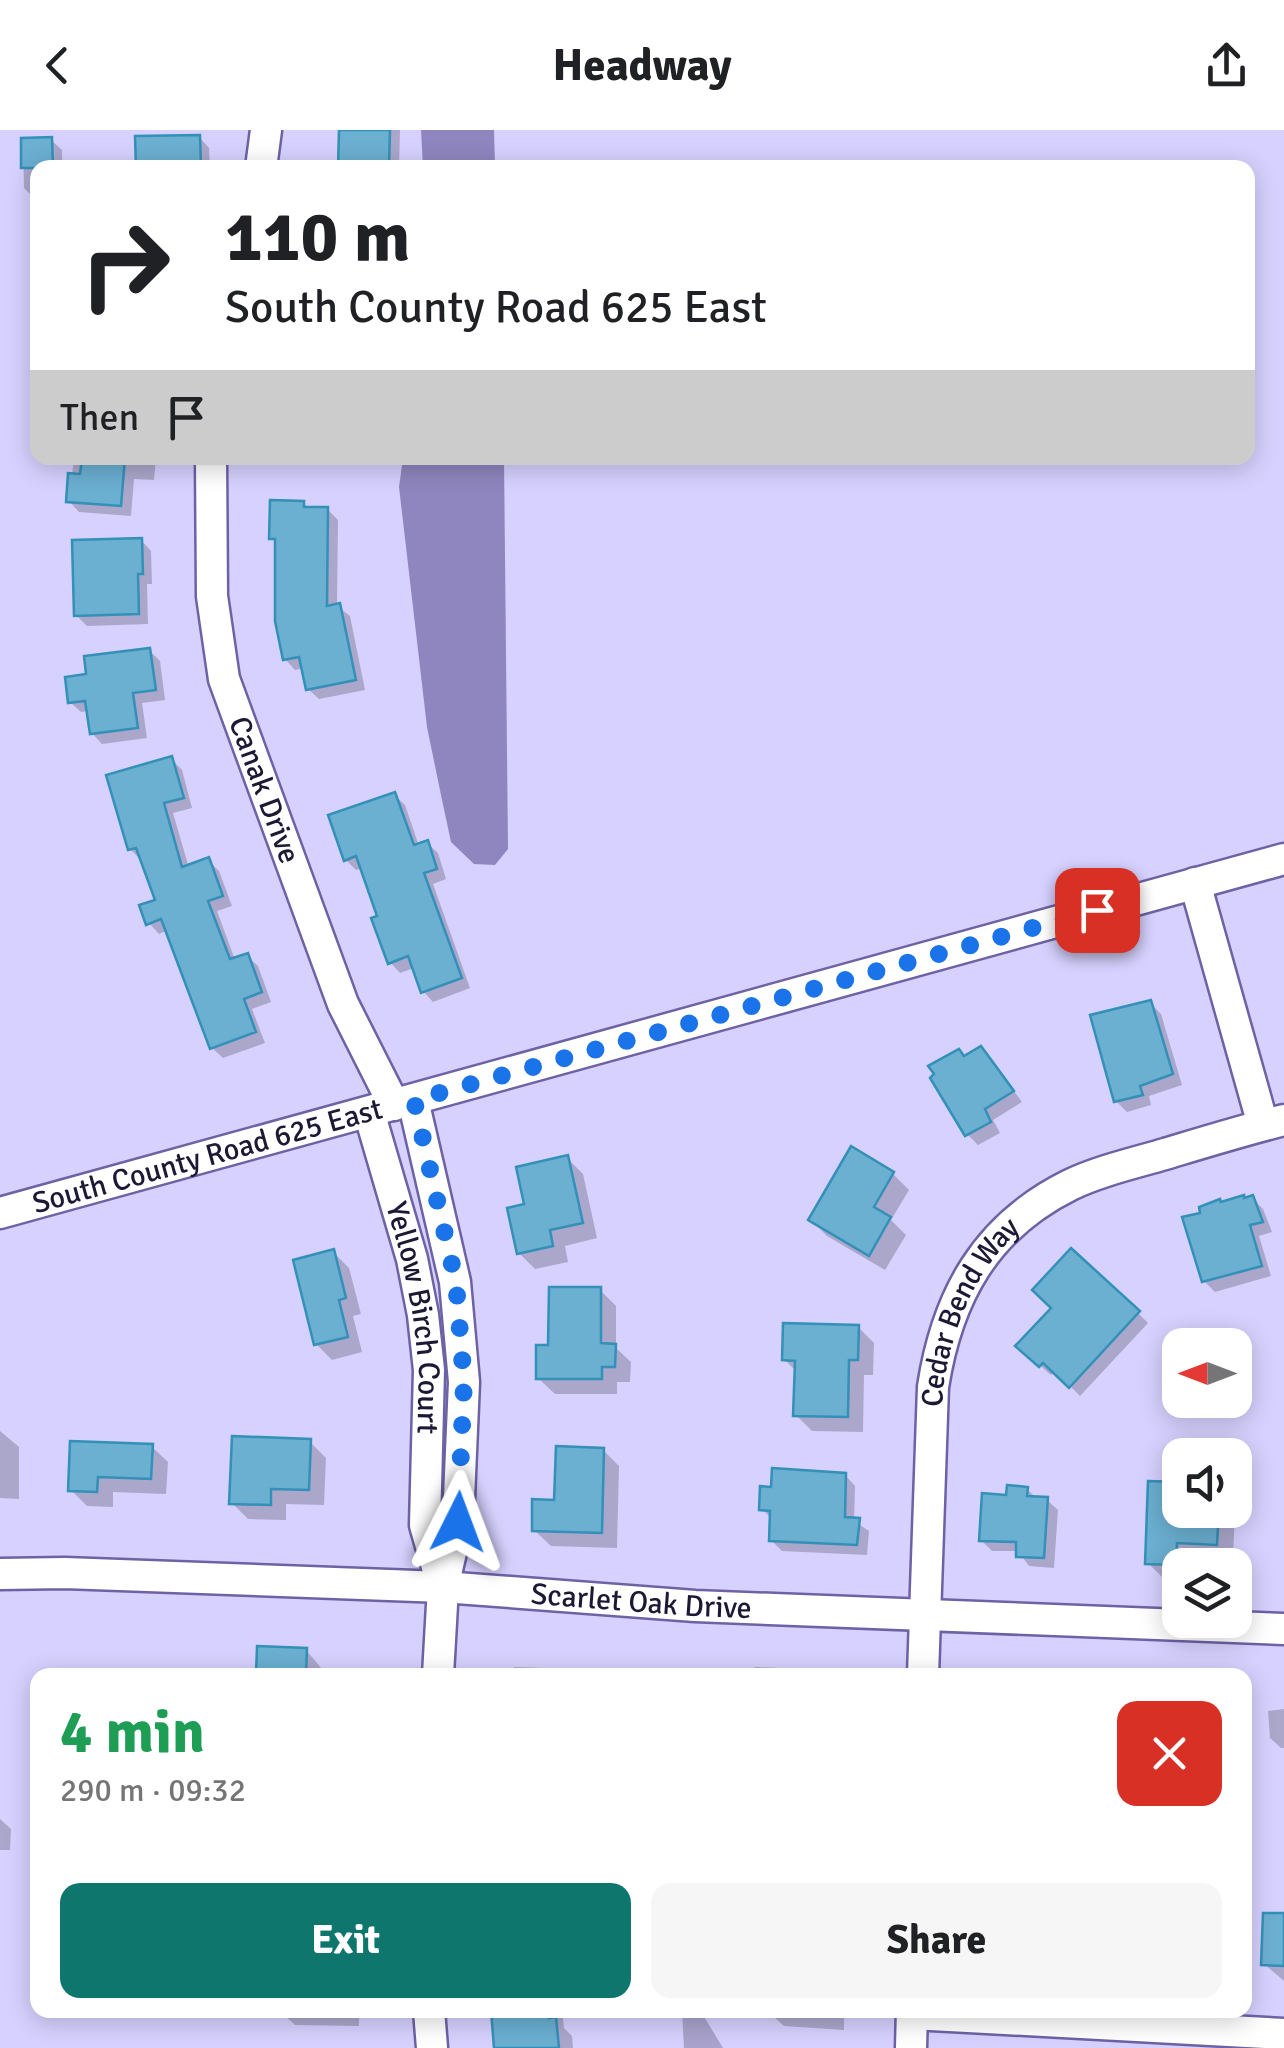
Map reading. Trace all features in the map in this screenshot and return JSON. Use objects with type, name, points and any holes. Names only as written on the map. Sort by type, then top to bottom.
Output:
[{"type":"street","points":[[262,160],[266,130]]},
{"type":"street","name":"Canak Drive","points":[[211,465],[212,596],[224,679],[343,1004],[392,1106]]},
{"type":"street","name":"South County Road 625 East","points":[[0,1212],[1284,859]]},
{"type":"street","name":"Cedar Bend Way","points":[[924,1668],[933,1387],[944,1332],[974,1267],[1002,1234],[1034,1206],[1072,1184],[1274,1122],[1196,883]]},
{"type":"street","name":"Yellow Birch Court","points":[[392,1106],[429,1370],[425,1525],[443,1587]]},
{"type":"street","name":"Yellow Birch Court","points":[[392,1106],[456,1282],[464,1382],[458,1522],[443,1587],[438,1668]]},
{"type":"street","name":"Scarlet Oak Drive","points":[[0,1574],[443,1587],[695,1606],[1284,1630]]},
{"type":"street","points":[[430,2018],[432,2048]]},
{"type":"street","points":[[911,2048],[912,2018]]},
{"type":"street","points":[[1013,2018],[1284,2034]]},
{"type":"shaded area","points":[[421,130],[494,130],[495,160],[423,160]]},
{"type":"shaded area","points":[[402,465],[504,465],[508,849],[495,865],[474,864],[451,842],[427,727],[399,487]]},
{"type":"shaded area","points":[[682,2018],[705,2018],[723,2048],[684,2048]]},
{"type":"building","points":[[339,130],[390,130],[389,160],[338,160]]},
{"type":"building","points":[[200,135],[201,160],[136,160],[135,136]]},
{"type":"building","points":[[52,137],[53,160],[30,160],[30,168],[21,168],[21,138]]},
{"type":"building","points":[[81,465],[124,465],[121,506],[66,502],[68,473],[80,474]]},
{"type":"building","points":[[270,500],[304,501],[304,507],[328,507],[327,606],[340,603],[356,680],[306,690],[299,657],[283,660],[275,621],[275,539],[269,539]]},
{"type":"building","points":[[142,538],[139,614],[74,616],[72,540]]},
{"type":"building","points":[[150,648],[156,690],[133,693],[138,728],[90,734],[85,701],[68,703],[65,677],[86,674],[84,656]]},
{"type":"building","points":[[172,756],[184,798],[164,803],[182,867],[209,857],[223,896],[208,901],[230,959],[248,953],[262,992],[244,999],[256,1032],[210,1049],[161,919],[146,925],[139,905],[155,900],[136,848],[128,850],[106,775]]},
{"type":"building","points":[[395,792],[414,845],[428,840],[437,869],[424,873],[462,978],[421,993],[408,956],[388,964],[371,918],[377,916],[356,856],[344,861],[328,815]]},
{"type":"building","points":[[1151,1000],[1173,1074],[1140,1086],[1143,1095],[1114,1102],[1090,1015]]},
{"type":"building","points":[[981,1046],[1014,1091],[985,1109],[991,1122],[965,1136],[930,1078],[934,1074],[928,1066],[959,1049],[964,1056]]},
{"type":"building","points":[[851,1146],[894,1172],[874,1207],[891,1217],[869,1256],[808,1220]]},
{"type":"building","points":[[568,1155],[583,1223],[550,1230],[553,1246],[517,1254],[507,1208],[524,1204],[516,1167]]},
{"type":"building","points":[[1253,1195],[1263,1222],[1250,1225],[1262,1266],[1202,1282],[1182,1217],[1200,1213],[1199,1207],[1220,1199],[1221,1202]]},
{"type":"building","points":[[1071,1248],[1140,1311],[1069,1388],[1043,1363],[1039,1367],[1015,1346],[1051,1308],[1032,1290]]},
{"type":"building","points":[[334,1249],[346,1298],[339,1300],[348,1337],[314,1345],[293,1260]]},
{"type":"building","points":[[549,1287],[601,1287],[601,1343],[616,1344],[615,1367],[602,1367],[602,1379],[536,1379],[536,1345],[548,1345]]},
{"type":"building","points":[[783,1323],[859,1325],[858,1360],[849,1360],[848,1417],[793,1416],[795,1361],[782,1360]]},
{"type":"building","points":[[232,1436],[311,1439],[309,1490],[271,1489],[271,1505],[229,1504]]},
{"type":"building","points":[[70,1441],[153,1444],[151,1479],[98,1477],[97,1492],[68,1491]]},
{"type":"building","points":[[556,1446],[604,1448],[602,1533],[532,1531],[532,1499],[554,1500]]},
{"type":"building","points":[[772,1468],[846,1473],[845,1517],[860,1518],[857,1545],[769,1541],[770,1511],[759,1510],[760,1486],[771,1487]]},
{"type":"building","points":[[1148,1481],[1162,1481],[1162,1528],[1218,1528],[1217,1545],[1177,1543],[1177,1548],[1162,1548],[1162,1565],[1145,1564]]},
{"type":"building","points":[[1007,1485],[1028,1487],[1027,1496],[1048,1497],[1044,1558],[1016,1557],[1016,1542],[979,1541],[982,1493],[1006,1495]]},
{"type":"building","points":[[257,1646],[307,1648],[306,1668],[256,1668]]},
{"type":"building","points":[[1263,1913],[1284,1913],[1284,1966],[1261,1965]]},
{"type":"building","points":[[492,2018],[556,2018],[559,2048],[494,2048]]},
{"type":"route","points":[[458,1522],[464,1382],[456,1282],[414,1100],[1097,910]]}]
